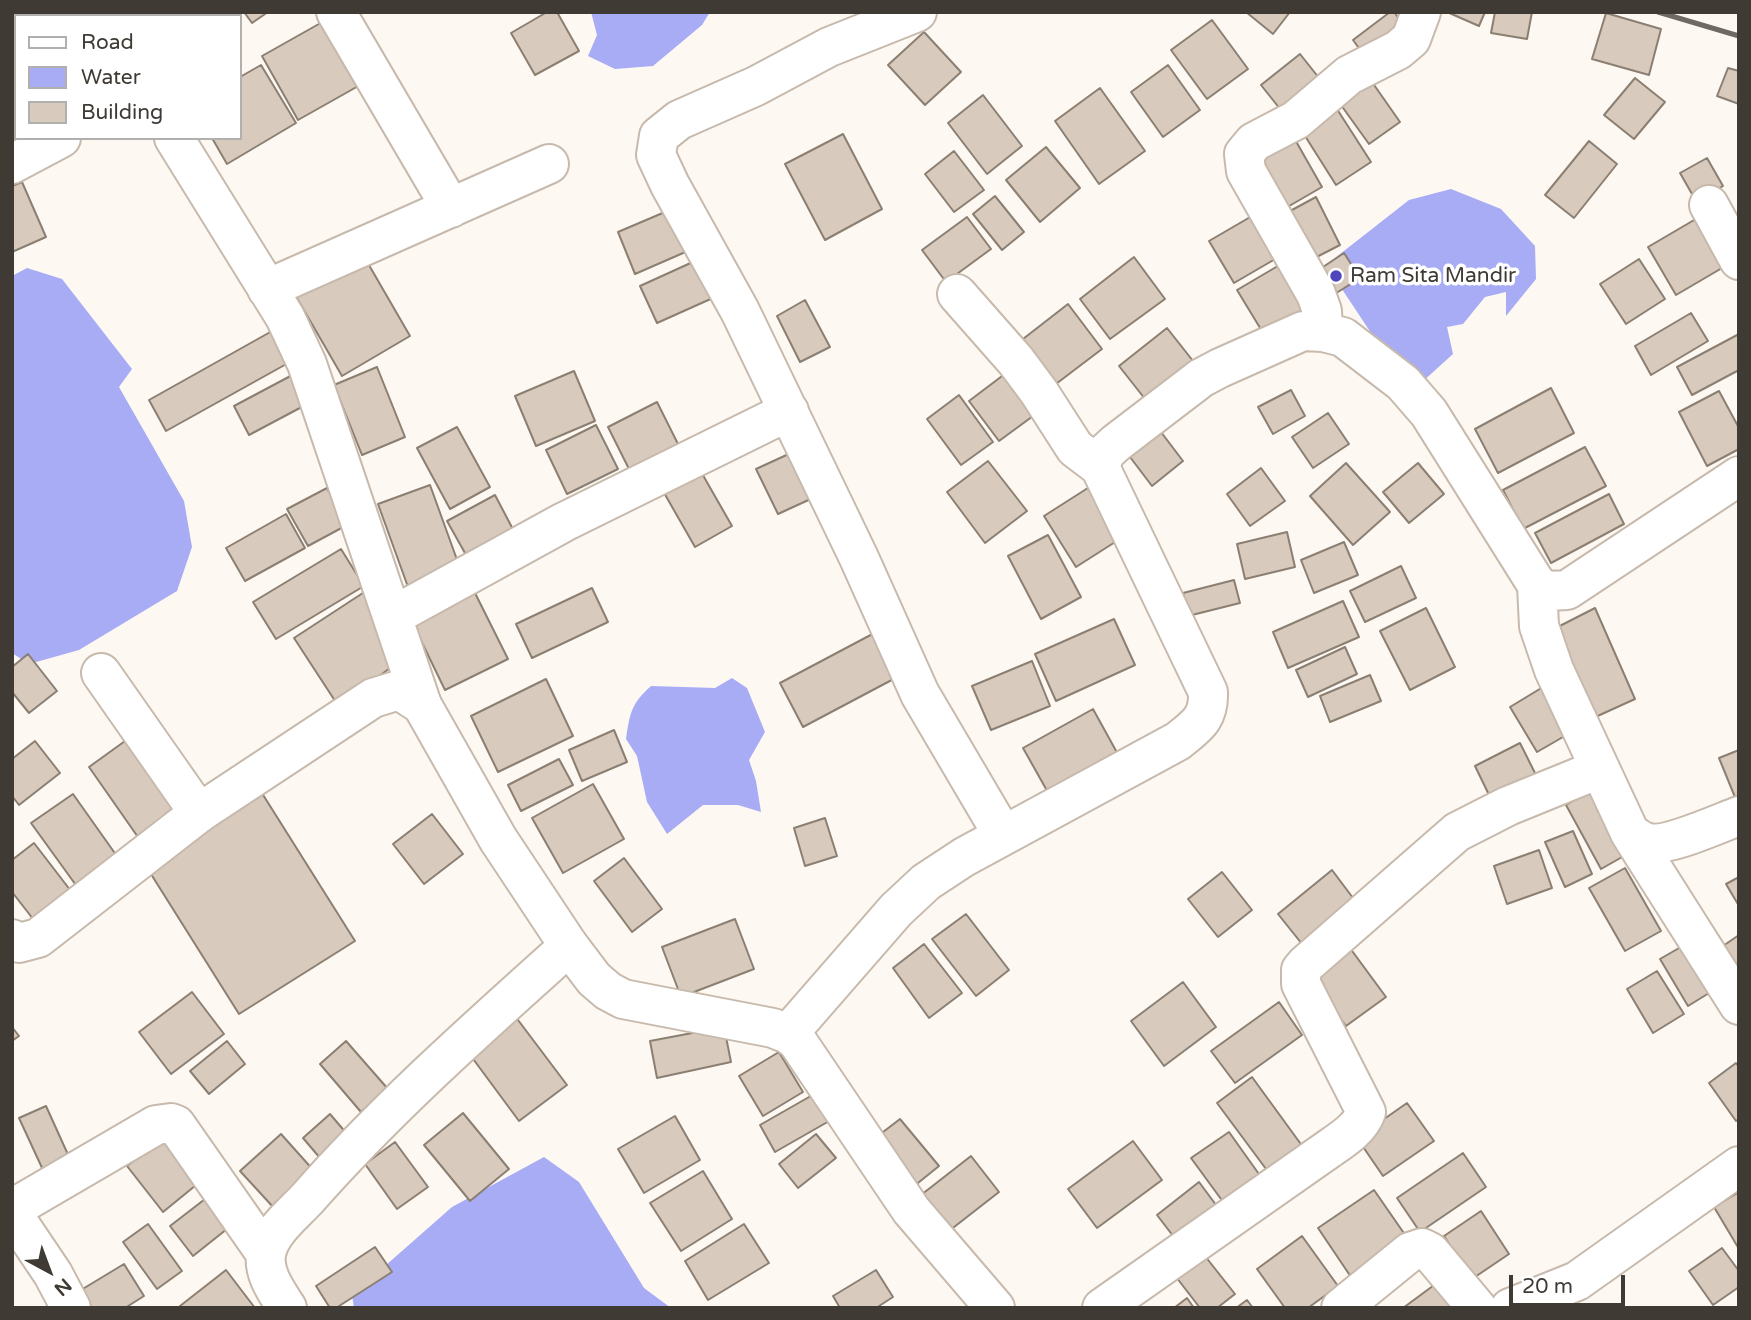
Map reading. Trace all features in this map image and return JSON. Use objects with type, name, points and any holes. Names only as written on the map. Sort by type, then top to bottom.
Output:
[{"type":"street","points":[[336,12],[452,208]]},
{"type":"street","points":[[917,12],[828,47],[756,86],[679,120],[659,136],[656,155],[740,311],[789,411],[920,694],[1003,835]]},
{"type":"street","points":[[1323,332],[1322,311],[1316,294],[1246,172],[1244,154],[1254,142],[1296,120],[1349,75],[1398,50],[1411,39],[1421,12]]},
{"type":"street","points":[[12,164],[57,140]]},
{"type":"street","points":[[175,140],[285,317],[307,363],[422,705],[498,839],[569,946],[594,979],[623,999],[773,1028],[797,1041],[911,1210],[995,1308]]},
{"type":"street","points":[[268,289],[550,164]]},
{"type":"street","points":[[1709,205],[1739,260]]},
{"type":"street","points":[[788,1034],[896,909],[926,882],[1003,835],[1178,740],[1204,717],[1209,707],[1208,692],[1100,467],[1075,448],[1016,361],[957,294]]},
{"type":"street","points":[[1100,467],[1105,453],[1116,443],[1201,378],[1292,335],[1303,331],[1343,337],[1368,355],[1415,396],[1429,413],[1537,585],[1542,638],[1554,670],[1630,833],[1739,1005]]},
{"type":"street","points":[[393,616],[564,522],[789,411]]},
{"type":"street","points":[[1537,585],[1548,591],[1567,590],[1739,476]]},
{"type":"street","points":[[101,673],[198,813]]},
{"type":"street","points":[[15,944],[38,938],[198,813],[373,698],[399,690],[422,705]]},
{"type":"street","points":[[1102,1308],[1323,1153],[1363,1120],[1366,1112],[1301,984],[1301,970],[1306,964],[1457,832],[1508,806],[1600,769]]},
{"type":"street","points":[[1630,833],[1641,841],[1652,844],[1739,816]]},
{"type":"street","points":[[287,1308],[266,1269],[266,1254],[273,1237],[332,1170],[451,1053],[569,946]]},
{"type":"street","points":[[71,1308],[53,1274],[12,1211],[156,1125],[176,1125],[266,1254]]},
{"type":"street","points":[[1510,1308],[1577,1281],[1739,1166]]},
{"type":"street","points":[[1341,1308],[1410,1252],[1422,1248],[1430,1252],[1477,1308]]},
{"type":"water","points":[[591,12],[710,12],[702,25],[653,66],[615,69],[588,56],[597,35]]},
{"type":"water","points":[[1451,189],[1501,209],[1535,246],[1536,279],[1506,316],[1506,292],[1485,297],[1463,324],[1447,327],[1453,354],[1421,383],[1381,348],[1326,265],[1409,200]]},
{"type":"water","points":[[27,268],[62,279],[132,369],[119,387],[184,501],[192,547],[177,591],[79,650],[29,664],[12,653],[12,276]]},
{"type":"water","points":[[732,678],[747,688],[765,732],[749,760],[761,812],[738,805],[703,805],[667,834],[647,802],[637,756],[626,739],[632,710],[651,686],[715,688]]},
{"type":"water","points":[[544,1157],[579,1182],[644,1288],[671,1308],[354,1308],[352,1295],[452,1207]]},
{"type":"building","points":[[15,12],[78,12],[74,14]]},
{"type":"building","points":[[224,12],[225,14],[166,14]]},
{"type":"building","points":[[244,12],[268,12],[252,23]]},
{"type":"building","points":[[547,12],[557,12],[579,51],[535,75],[511,33]]},
{"type":"building","points":[[1246,12],[1290,12],[1273,34]]},
{"type":"building","points":[[1390,12],[1394,12],[1410,33],[1369,62],[1353,40]]},
{"type":"building","points":[[1447,12],[1485,12],[1479,26]]},
{"type":"building","points":[[1495,12],[1532,12],[1527,39],[1491,33]]},
{"type":"building","points":[[1606,13],[1661,29],[1649,75],[1592,59]]},
{"type":"building","points":[[333,16],[369,80],[298,120],[262,56]]},
{"type":"building","points":[[1212,20],[1248,69],[1207,99],[1171,50]]},
{"type":"building","points":[[924,32],[961,72],[925,105],[888,65]]},
{"type":"building","points":[[1300,54],[1327,88],[1288,119],[1261,85]]},
{"type":"building","points":[[261,65],[296,123],[227,164],[213,140],[242,140],[242,76]]},
{"type":"building","points":[[1168,65],[1200,110],[1163,137],[1131,92]]},
{"type":"building","points":[[1728,68],[1739,71],[1739,104],[1717,96]]},
{"type":"building","points":[[1365,72],[1400,122],[1369,144],[1333,94]]},
{"type":"building","points":[[1635,78],[1665,102],[1634,139],[1604,115]]},
{"type":"building","points":[[1100,88],[1145,151],[1099,184],[1055,121]]},
{"type":"building","points":[[14,93],[14,140],[30,140],[12,148]]},
{"type":"building","points":[[983,95],[1022,146],[987,174],[948,123]]},
{"type":"building","points":[[1335,106],[1371,162],[1336,185],[1300,128]]},
{"type":"building","points":[[1289,129],[1322,187],[1284,209],[1252,150]]},
{"type":"building","points":[[843,134],[882,209],[825,240],[785,164]]},
{"type":"building","points":[[1589,141],[1617,164],[1574,218],[1545,195]]},
{"type":"building","points":[[1046,147],[1080,188],[1040,222],[1006,180]]},
{"type":"building","points":[[954,151],[984,190],[954,212],[925,174]]},
{"type":"building","points":[[1707,158],[1723,186],[1696,201],[1680,173]]},
{"type":"building","points":[[22,182],[46,237],[12,252],[12,186]]},
{"type":"building","points":[[995,196],[1024,232],[1002,250],[973,214]]},
{"type":"building","points":[[1316,197],[1340,245],[1303,264],[1279,217]]},
{"type":"building","points":[[672,209],[690,250],[635,274],[618,232]]},
{"type":"building","points":[[1264,209],[1289,251],[1234,283],[1209,241]]},
{"type":"building","points":[[1706,213],[1734,261],[1676,295],[1648,247]]},
{"type":"building","points":[[967,217],[991,249],[946,282],[922,250]]},
{"type":"building","points":[[362,253],[410,336],[342,376],[294,293]]},
{"type":"building","name":"Ram Sita Mandir","points":[[1344,253],[1360,278],[1327,299],[1311,275]]},
{"type":"building","points":[[706,256],[724,293],[657,323],[640,286]]},
{"type":"building","points":[[1134,257],[1165,299],[1110,339],[1080,299]]},
{"type":"building","points":[[1639,259],[1665,299],[1626,324],[1600,284]]},
{"type":"building","points":[[1288,260],[1315,306],[1265,336],[1237,290]]},
{"type":"building","points":[[805,300],[830,347],[800,362],[777,316]]},
{"type":"building","points":[[1068,304],[1102,349],[1048,390],[1014,346]]},
{"type":"building","points":[[1691,313],[1708,341],[1651,375],[1635,346]]},
{"type":"building","points":[[281,326],[299,357],[166,431],[149,400]]},
{"type":"building","points":[[1167,328],[1197,366],[1149,404],[1119,366]]},
{"type":"building","points":[[1739,334],[1739,370],[1692,395],[1677,367]]},
{"type":"building","points":[[377,367],[405,437],[362,455],[334,385]]},
{"type":"building","points":[[1014,367],[1044,408],[999,441],[969,401]]},
{"type":"building","points":[[574,371],[595,421],[536,446],[515,396]]},
{"type":"building","points":[[298,372],[313,401],[249,435],[234,406]]},
{"type":"building","points":[[1551,388],[1574,433],[1498,473],[1475,429]]},
{"type":"building","points":[[1291,390],[1305,416],[1273,434],[1258,407]]},
{"type":"building","points":[[1719,391],[1739,428],[1739,449],[1707,466],[1679,412]]},
{"type":"building","points":[[959,395],[993,442],[961,465],[927,419]]},
{"type":"building","points":[[657,402],[683,454],[634,479],[608,427]]},
{"type":"building","points":[[1328,413],[1349,444],[1313,468],[1292,437]]},
{"type":"building","points":[[596,425],[618,469],[567,494],[546,450]]},
{"type":"building","points":[[457,427],[490,487],[450,509],[417,448]]},
{"type":"building","points":[[1161,432],[1183,461],[1152,486],[1130,457]]},
{"type":"building","points":[[1585,447],[1606,486],[1523,529],[1503,490]]},
{"type":"building","points":[[793,452],[815,497],[778,514],[756,469]]},
{"type":"building","points":[[988,461],[1027,511],[985,543],[947,492]]},
{"type":"building","points":[[1346,463],[1390,512],[1353,545],[1310,496]]},
{"type":"building","points":[[1418,463],[1444,494],[1409,523],[1383,492]]},
{"type":"building","points":[[1261,468],[1285,501],[1250,526],[1227,494]]},
{"type":"building","points":[[700,470],[732,526],[695,547],[663,491]]},
{"type":"building","points":[[430,485],[460,568],[408,587],[378,504]]},
{"type":"building","points":[[1091,486],[1123,537],[1076,567],[1044,516]]},
{"type":"building","points":[[327,488],[347,525],[308,546],[287,509]]},
{"type":"building","points":[[1609,494],[1624,524],[1551,563],[1535,533]]},
{"type":"building","points":[[495,495],[517,537],[470,562],[447,521]]},
{"type":"building","points":[[286,514],[305,548],[245,581],[226,548]]},
{"type":"building","points":[[1287,532],[1295,567],[1245,579],[1237,544]]},
{"type":"building","points":[[1048,535],[1081,597],[1041,619],[1008,556]]},
{"type":"building","points":[[1344,542],[1358,575],[1314,593],[1301,560]]},
{"type":"building","points":[[341,549],[364,586],[276,639],[253,602]]},
{"type":"building","points":[[1401,566],[1416,598],[1365,622],[1350,591]]},
{"type":"building","points":[[1234,580],[1240,603],[1188,616],[1183,593]]},
{"type":"building","points":[[592,588],[608,622],[532,658],[516,624]]},
{"type":"building","points":[[369,589],[399,661],[339,707],[294,638]]},
{"type":"building","points":[[473,589],[508,659],[445,690],[411,620]]},
{"type":"building","points":[[1343,601],[1359,637],[1288,668],[1273,632]]},
{"type":"building","points":[[1426,608],[1455,667],[1410,690],[1380,631]]},
{"type":"building","points":[[1595,608],[1635,699],[1591,719],[1548,632]]},
{"type":"building","points":[[1114,619],[1135,665],[1056,701],[1035,654]]},
{"type":"building","points":[[880,630],[903,674],[803,727],[780,683]]},
{"type":"building","points":[[1345,647],[1357,674],[1308,697],[1296,670]]},
{"type":"building","points":[[28,654],[57,691],[29,713],[12,692],[12,667]]},
{"type":"building","points":[[1032,661],[1050,706],[991,730],[972,686]]},
{"type":"building","points":[[1370,675],[1381,701],[1330,722],[1320,696]]},
{"type":"building","points":[[546,679],[573,736],[498,772],[471,716]]},
{"type":"building","points":[[1543,687],[1570,733],[1537,752],[1510,707]]},
{"type":"building","points":[[1093,709],[1120,758],[1050,796],[1023,748]]},
{"type":"building","points":[[614,730],[627,762],[582,781],[569,750]]},
{"type":"building","points":[[132,736],[183,808],[140,840],[89,767]]},
{"type":"building","points":[[35,741],[60,773],[19,805],[12,796],[12,759]]},
{"type":"building","points":[[1520,743],[1536,775],[1491,799],[1475,766]]},
{"type":"building","points":[[1739,750],[1739,807],[1719,758]]},
{"type":"building","points":[[559,759],[573,785],[521,811],[508,785]]},
{"type":"building","points":[[593,784],[624,839],[563,873],[532,818]]},
{"type":"building","points":[[1596,788],[1631,852],[1601,869],[1566,805]]},
{"type":"building","points":[[260,790],[355,941],[239,1014],[144,863]]},
{"type":"building","points":[[73,794],[119,859],[78,888],[31,823]]},
{"type":"building","points":[[432,814],[463,854],[424,884],[393,844]]},
{"type":"building","points":[[825,818],[837,856],[805,866],[794,828]]},
{"type":"building","points":[[1573,831],[1592,874],[1565,887],[1545,842]]},
{"type":"building","points":[[34,843],[74,895],[37,924],[12,892],[12,860]]},
{"type":"building","points":[[1539,850],[1552,888],[1507,904],[1494,866]]},
{"type":"building","points":[[624,858],[662,909],[632,932],[594,881]]},
{"type":"building","points":[[1625,868],[1661,931],[1625,951],[1589,888]]},
{"type":"building","points":[[1332,870],[1356,902],[1302,944],[1278,914]]},
{"type":"building","points":[[1222,872],[1252,910],[1218,937],[1188,899]]},
{"type":"building","points":[[1739,877],[1739,906],[1726,884]]},
{"type":"building","points":[[966,914],[1009,970],[976,996],[932,939]]},
{"type":"building","points":[[735,919],[754,969],[681,997],[662,947]]},
{"type":"building","points":[[1739,935],[1739,974],[1720,948]]},
{"type":"building","points":[[924,944],[962,993],[929,1018],[893,968]]},
{"type":"building","points":[[1347,944],[1386,997],[1346,1026],[1307,974]]},
{"type":"building","points":[[1686,944],[1714,990],[1688,1006],[1660,959]]},
{"type":"building","points":[[1657,971],[1684,1014],[1653,1033],[1627,989]]},
{"type":"building","points":[[1183,982],[1216,1027],[1164,1066],[1131,1021]]},
{"type":"building","points":[[192,992],[224,1034],[171,1074],[139,1032]]},
{"type":"building","points":[[1279,1002],[1302,1035],[1235,1083],[1211,1051]]},
{"type":"building","points":[[512,1012],[567,1085],[519,1121],[465,1048]]},
{"type":"building","points":[[12,1027],[19,1036],[12,1041]]},
{"type":"building","points":[[724,1027],[731,1062],[657,1078],[650,1041]]},
{"type":"building","points":[[227,1041],[245,1064],[209,1094],[190,1071]]},
{"type":"building","points":[[346,1041],[388,1089],[361,1112],[320,1064]]},
{"type":"building","points":[[779,1052],[803,1092],[763,1116],[739,1076]]},
{"type":"building","points":[[1736,1063],[1739,1067],[1739,1119],[1736,1121],[1709,1083]]},
{"type":"building","points":[[1252,1077],[1303,1147],[1269,1173],[1217,1103]]},
{"type":"building","points":[[823,1089],[838,1116],[775,1152],[760,1125]]},
{"type":"building","points":[[1407,1103],[1434,1141],[1383,1176],[1357,1138]]},
{"type":"building","points":[[46,1106],[70,1159],[43,1170],[19,1118]]},
{"type":"building","points":[[463,1113],[509,1169],[470,1201],[424,1145]]},
{"type":"building","points":[[330,1114],[353,1141],[326,1165],[303,1138]]},
{"type":"building","points":[[675,1116],[700,1160],[644,1193],[618,1149]]},
{"type":"building","points":[[900,1119],[939,1166],[913,1187],[874,1139]]},
{"type":"building","points":[[1229,1132],[1266,1184],[1229,1210],[1191,1158]]},
{"type":"building","points":[[281,1134],[315,1172],[274,1208],[240,1171]]},
{"type":"building","points":[[816,1134],[836,1158],[798,1188],[779,1164]]},
{"type":"building","points":[[166,1136],[201,1181],[163,1212],[127,1166]]},
{"type":"building","points":[[1133,1141],[1162,1180],[1097,1228],[1068,1189]]},
{"type":"building","points":[[395,1142],[428,1187],[397,1209],[365,1164]]},
{"type":"building","points":[[1463,1153],[1486,1187],[1420,1232],[1397,1198]]},
{"type":"building","points":[[971,1156],[999,1192],[949,1231],[921,1195]]},
{"type":"building","points":[[703,1171],[732,1219],[681,1251],[650,1203]]},
{"type":"building","points":[[1199,1182],[1222,1213],[1180,1245],[1157,1215]]},
{"type":"building","points":[[1374,1190],[1408,1239],[1351,1277],[1318,1228]]},
{"type":"building","points":[[1739,1192],[1739,1249],[1714,1207]]},
{"type":"building","points":[[209,1196],[232,1225],[193,1256],[170,1226]]},
{"type":"building","points":[[1481,1211],[1509,1254],[1472,1279],[1444,1236]]},
{"type":"building","points":[[148,1224],[182,1271],[157,1289],[123,1242]]},
{"type":"building","points":[[744,1224],[769,1263],[708,1300],[685,1261]]},
{"type":"building","points":[[1302,1236],[1338,1286],[1308,1308],[1285,1308],[1257,1269]]},
{"type":"building","points":[[375,1247],[392,1272],[336,1308],[330,1308],[316,1286]]},
{"type":"building","points":[[1722,1248],[1739,1271],[1739,1287],[1713,1305],[1689,1271]]},
{"type":"building","points":[[1201,1251],[1235,1294],[1217,1308],[1200,1308],[1173,1273]]},
{"type":"building","points":[[124,1264],[144,1296],[125,1308],[92,1308],[81,1290]]},
{"type":"building","points":[[226,1270],[255,1308],[181,1308],[180,1306]]},
{"type":"building","points":[[876,1270],[893,1297],[876,1308],[840,1308],[833,1296]]},
{"type":"building","points":[[1445,1277],[1467,1308],[1403,1308]]},
{"type":"building","points":[[1187,1298],[1194,1308],[1174,1308]]},
{"type":"building","points":[[1247,1300],[1253,1308],[1236,1308]]},
{"type":"railway","points":[[1658,12],[1739,36]]},
{"type":"place","name":"Ram Sita Mandir","points":[[1336,276]]}]
